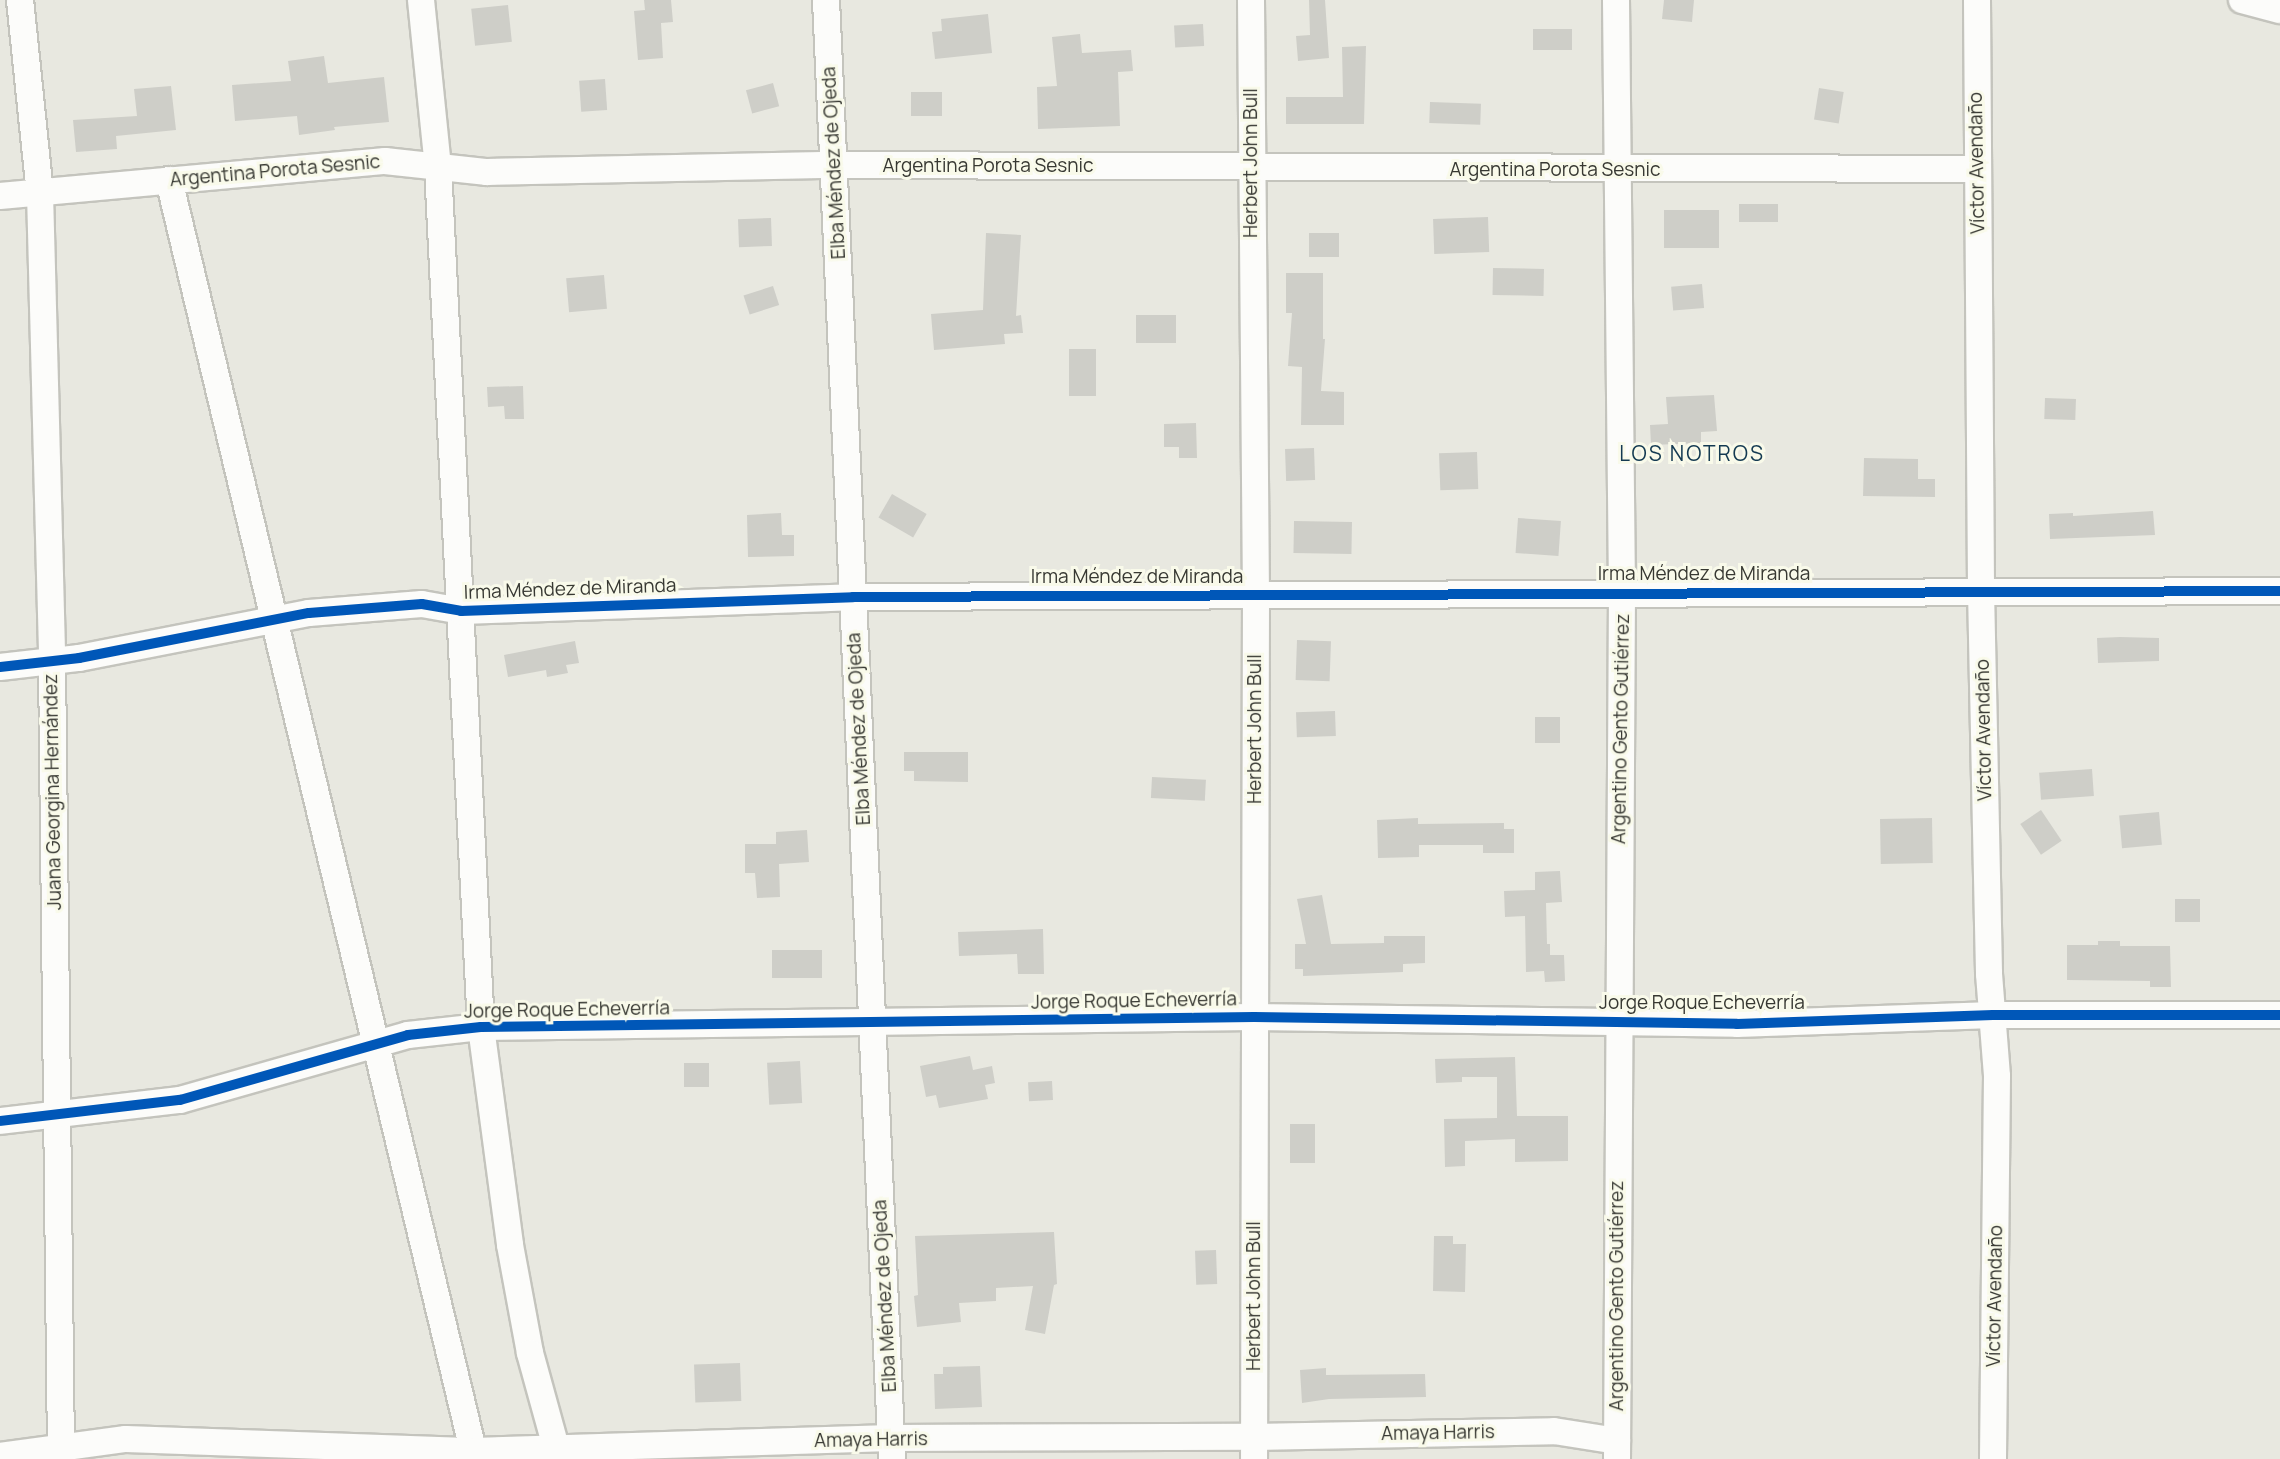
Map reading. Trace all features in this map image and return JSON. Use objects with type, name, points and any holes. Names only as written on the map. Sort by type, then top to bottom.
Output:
[{"type":"street","name":"Juana Georgina Hernández","points":[[20,0],[40,193],[52,661],[60,1454]]},
{"type":"street","points":[[421,0],[438,167],[481,1027],[510,1245],[530,1353],[557,1451]]},
{"type":"street","name":"Elba Méndez de Ojeda","points":[[826,0],[892,1449]]},
{"type":"street","name":"Herbert John Bull","points":[[1251,0],[1256,594],[1254,1448]]},
{"type":"street","name":"Argentino Gento Gutiérrez","points":[[1616,0],[1622,592],[1617,1450]]},
{"type":"street","name":"Víctor Avendaño","points":[[1977,0],[1981,590],[1989,974],[1997,1076],[1993,1459]]},
{"type":"street","points":[[2242,0],[2280,10]]},
{"type":"street","name":"Argentina Porota Sesnic","points":[[0,196],[349,162],[385,161],[487,172],[834,165],[1618,170],[1978,169]]},
{"type":"street","points":[[169,180],[277,618],[475,1455]]},
{"type":"street","name":"Irma Méndez de Miranda","points":[[0,667],[52,661],[277,618],[422,604],[461,611],[853,597],[1981,590],[2280,591]]},
{"type":"street","name":"Jorge Roque Echeverría","points":[[0,1121],[180,1100],[379,1043],[430,1031],[481,1027],[1254,1017],[1737,1024],[1993,1015],[2280,1015]]},
{"type":"street","name":"Amaya Harris","points":[[0,1455],[60,1454],[126,1438],[475,1455],[557,1451],[1254,1448],[1553,1431],[1617,1450]]},
{"type":"building","points":[[644,0],[671,0],[673,22],[661,23],[663,58],[638,60],[634,11],[645,10]]},
{"type":"building","points":[[1309,0],[1325,0],[1329,58],[1298,61],[1296,36],[1310,35]]},
{"type":"building","points":[[1664,0],[1694,0],[1692,22],[1662,19]]},
{"type":"building","points":[[508,5],[512,42],[475,46],[471,9]]},
{"type":"building","points":[[988,14],[992,53],[935,59],[932,32],[942,31],[941,19]]},
{"type":"building","points":[[1203,24],[1204,46],[1175,47],[1174,26]]},
{"type":"building","points":[[1533,29],[1572,29],[1572,50],[1533,50]]},
{"type":"building","points":[[1080,34],[1082,53],[1131,50],[1133,71],[1118,72],[1120,126],[1038,129],[1037,87],[1057,86],[1052,37]]},
{"type":"building","points":[[1366,46],[1364,124],[1286,124],[1286,97],[1343,97],[1342,47]]},
{"type":"building","points":[[324,56],[328,83],[384,77],[389,122],[334,127],[335,130],[299,135],[297,116],[235,121],[232,85],[291,81],[288,61]]},
{"type":"building","points":[[605,79],[607,110],[581,112],[579,81]]},
{"type":"building","points":[[773,83],[779,106],[752,113],[746,90]]},
{"type":"building","points":[[171,86],[176,130],[116,136],[117,149],[76,152],[73,120],[137,116],[134,89]]},
{"type":"building","points":[[1819,88],[1844,92],[1839,124],[1814,120]]},
{"type":"building","points":[[911,92],[942,92],[942,116],[911,116]]},
{"type":"building","points":[[1430,102],[1481,104],[1480,125],[1429,123]]},
{"type":"building","points":[[1739,204],[1778,204],[1778,222],[1739,222]]},
{"type":"building","points":[[1664,210],[1719,210],[1719,248],[1664,248]]},
{"type":"building","points":[[1488,217],[1489,252],[1434,254],[1433,219]]},
{"type":"building","points":[[771,218],[772,246],[739,247],[738,219]]},
{"type":"building","points":[[986,233],[1021,235],[1016,316],[1021,315],[1023,333],[1004,334],[1005,344],[934,350],[931,314],[983,310]]},
{"type":"building","points":[[1309,233],[1339,233],[1339,257],[1309,257]]},
{"type":"building","points":[[1493,268],[1544,269],[1544,296],[1493,295]]},
{"type":"building","points":[[1286,273],[1323,273],[1325,339],[1321,391],[1344,392],[1344,425],[1301,425],[1302,367],[1288,366],[1292,313],[1286,313]]},
{"type":"building","points":[[604,275],[607,309],[569,312],[566,278]]},
{"type":"building","points":[[1702,284],[1704,308],[1673,311],[1671,287]]},
{"type":"building","points":[[773,286],[779,305],[750,315],[744,296]]},
{"type":"building","points":[[1136,315],[1176,315],[1176,343],[1136,343]]},
{"type":"building","points":[[1069,349],[1096,349],[1096,396],[1069,396]]},
{"type":"building","points":[[523,386],[524,419],[505,419],[504,406],[488,407],[487,387]]},
{"type":"building","points":[[1714,395],[1717,431],[1701,432],[1701,443],[1651,445],[1650,425],[1668,424],[1666,397]]},
{"type":"building","points":[[2045,398],[2076,399],[2075,420],[2044,419]]},
{"type":"building","points":[[1196,423],[1197,458],[1179,458],[1179,447],[1164,447],[1164,424]]},
{"type":"building","points":[[1314,448],[1315,480],[1286,481],[1285,449]]},
{"type":"building","points":[[1477,452],[1478,489],[1440,490],[1439,453]]},
{"type":"building","points":[[1864,458],[1918,459],[1918,479],[1935,479],[1935,497],[1863,496]]},
{"type":"building","points":[[892,494],[927,514],[913,537],[878,517]]},
{"type":"building","points":[[2153,511],[2155,535],[2050,539],[2049,514],[2073,513],[2073,516]]},
{"type":"building","points":[[781,513],[782,535],[794,535],[794,556],[748,557],[747,515]]},
{"type":"building","points":[[1518,518],[1561,521],[1558,556],[1516,553]]},
{"type":"building","points":[[1294,521],[1352,522],[1351,554],[1293,553]]},
{"type":"building","points":[[2097,638],[2159,638],[2159,661],[2098,663]]},
{"type":"building","points":[[1297,640],[1331,641],[1330,681],[1296,680]]},
{"type":"building","points":[[575,641],[579,663],[566,665],[568,673],[547,677],[546,670],[508,677],[504,655]]},
{"type":"building","points":[[1335,711],[1336,736],[1297,737],[1296,712]]},
{"type":"building","points":[[1535,717],[1560,717],[1560,743],[1535,743]]},
{"type":"building","points":[[904,752],[968,752],[968,782],[914,781],[914,771],[904,771]]},
{"type":"building","points":[[2092,769],[2094,796],[2041,800],[2039,773]]},
{"type":"building","points":[[1152,777],[1206,780],[1205,801],[1151,798]]},
{"type":"building","points":[[2041,810],[2062,841],[2041,855],[2020,824]]},
{"type":"building","points":[[2159,812],[2162,845],[2122,848],[2119,815]]},
{"type":"building","points":[[1418,818],[1418,824],[1504,823],[1504,829],[1514,829],[1514,853],[1483,853],[1483,845],[1419,845],[1419,857],[1378,858],[1377,820]]},
{"type":"building","points":[[1932,818],[1933,863],[1881,864],[1880,819]]},
{"type":"building","points":[[807,830],[809,862],[779,864],[780,897],[757,898],[755,873],[745,873],[745,844],[776,844],[776,832]]},
{"type":"building","points":[[1560,871],[1562,902],[1546,903],[1547,944],[1550,944],[1550,955],[1564,955],[1565,981],[1545,982],[1544,971],[1526,972],[1525,916],[1505,917],[1504,891],[1535,890],[1535,872]]},
{"type":"building","points":[[1322,895],[1331,944],[1384,943],[1384,936],[1425,936],[1425,963],[1403,964],[1403,972],[1303,976],[1303,969],[1295,969],[1295,944],[1306,944],[1297,899]]},
{"type":"building","points":[[2175,899],[2200,899],[2200,922],[2175,922]]},
{"type":"building","points":[[1043,929],[1044,974],[1018,974],[1017,954],[959,956],[958,932]]},
{"type":"building","points":[[2098,941],[2120,941],[2120,946],[2170,946],[2171,987],[2150,987],[2150,981],[2067,980],[2067,945],[2098,945]]},
{"type":"building","points":[[772,950],[822,950],[822,978],[772,978]]},
{"type":"building","points":[[970,1056],[973,1070],[992,1066],[995,1083],[985,1085],[988,1099],[939,1108],[936,1095],[926,1097],[920,1066]]},
{"type":"building","points":[[1515,1057],[1517,1116],[1568,1116],[1568,1161],[1515,1162],[1515,1139],[1465,1141],[1465,1166],[1445,1167],[1444,1119],[1497,1118],[1497,1077],[1462,1077],[1462,1082],[1436,1083],[1435,1059]]},
{"type":"building","points":[[800,1061],[802,1103],[769,1105],[767,1063]]},
{"type":"building","points":[[684,1063],[709,1063],[709,1087],[684,1087]]},
{"type":"building","points":[[1052,1081],[1053,1100],[1029,1101],[1028,1082]]},
{"type":"building","points":[[1290,1124],[1315,1124],[1315,1163],[1290,1163]]},
{"type":"building","points":[[1054,1232],[1057,1284],[1054,1285],[1045,1334],[1025,1330],[1033,1286],[996,1288],[996,1301],[959,1303],[961,1322],[917,1327],[914,1296],[918,1295],[915,1236]]},
{"type":"building","points":[[1434,1236],[1453,1236],[1453,1244],[1466,1244],[1465,1292],[1433,1291]]},
{"type":"building","points":[[1216,1250],[1217,1284],[1196,1285],[1195,1251]]},
{"type":"building","points":[[740,1363],[741,1401],[695,1403],[694,1365]]},
{"type":"building","points":[[980,1366],[982,1407],[935,1409],[934,1374],[943,1374],[943,1367]]},
{"type":"building","points":[[1326,1368],[1326,1375],[1425,1374],[1426,1397],[1329,1399],[1302,1403],[1300,1370]]},
{"type":"cycle path","points":[[0,667],[79,658],[309,613],[422,604],[461,611],[853,597],[2280,591]]},
{"type":"cycle path","points":[[0,1121],[180,1100],[408,1035],[481,1027],[1254,1017],[1737,1024],[1993,1015],[2280,1015]]},
{"type":"district","name":"LOS NOTROS","points":[[1692,453]]}]
